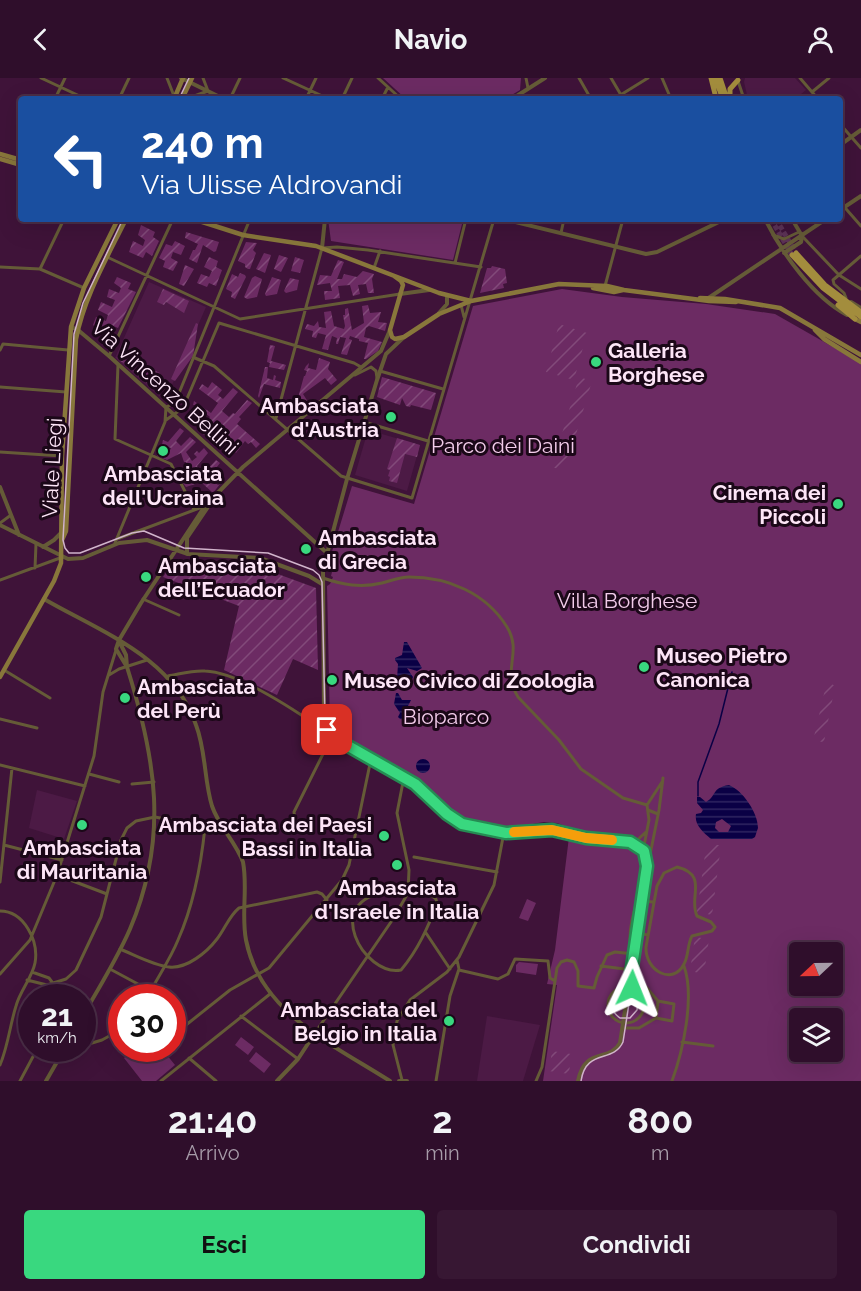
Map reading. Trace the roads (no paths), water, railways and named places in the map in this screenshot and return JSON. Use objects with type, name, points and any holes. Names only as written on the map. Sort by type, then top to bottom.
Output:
[{"type":"main road","points":[[175,96],[182,78]]},
{"type":"main road","points":[[714,78],[715,96]]},
{"type":"main road","points":[[714,78],[725,96]]},
{"type":"main road","points":[[728,96],[730,89],[739,79]]},
{"type":"main road","points":[[185,96],[191,80]]},
{"type":"main road","points":[[0,154],[18,159]]},
{"type":"main road","points":[[0,159],[18,164]]},
{"type":"main road","name":"Viale Liegi","points":[[62,540],[62,456],[71,327],[84,288],[117,222]]},
{"type":"main road","name":"Viale Liegi","points":[[62,540],[66,531],[75,349],[78,330],[107,257],[124,222]]},
{"type":"main road","points":[[202,222],[243,235],[314,245],[447,296],[471,301]]},
{"type":"main road","points":[[860,308],[834,292],[794,254],[823,288],[861,322]]},
{"type":"main road","points":[[815,274],[846,298]]},
{"type":"main road","points":[[394,276],[402,283],[390,330],[393,339],[404,337],[439,314],[471,301],[561,284],[616,292],[624,290]]},
{"type":"main road","points":[[593,288],[607,286],[624,290],[778,307],[861,355]]},
{"type":"main road","points":[[811,326],[824,339],[861,362]]},
{"type":"main road","points":[[0,677],[54,581],[62,557],[62,540]]},
{"type":"street","points":[[41,78],[80,96]]},
{"type":"street","points":[[56,96],[65,78]]},
{"type":"street","points":[[120,96],[129,78]]},
{"type":"street","points":[[167,78],[173,96]]},
{"type":"street","points":[[182,78],[191,80],[218,96]]},
{"type":"street","points":[[203,78],[208,91]]},
{"type":"street","points":[[231,96],[240,78]]},
{"type":"street","points":[[283,78],[322,96]]},
{"type":"street","points":[[308,96],[316,78]]},
{"type":"street","points":[[343,96],[352,78]]},
{"type":"street","points":[[378,78],[398,96]]},
{"type":"street","points":[[526,78],[528,88]]},
{"type":"street","points":[[516,96],[545,78]]},
{"type":"street","points":[[579,78],[589,96]]},
{"type":"street","points":[[611,78],[621,94]]},
{"type":"street","points":[[618,96],[648,78]]},
{"type":"street","points":[[663,78],[670,96]]},
{"type":"street","points":[[800,78],[815,96]]},
{"type":"street","points":[[812,92],[829,78]]},
{"type":"street","points":[[739,79],[743,96]]},
{"type":"street","points":[[384,96],[388,87]]},
{"type":"street","points":[[193,96],[208,91]]},
{"type":"street","points":[[843,128],[861,148]]},
{"type":"street","points":[[843,143],[861,130]]},
{"type":"street","points":[[843,207],[861,196]]},
{"type":"street","points":[[843,209],[861,226]]},
{"type":"street","points":[[40,268],[63,222]]},
{"type":"street","points":[[109,356],[172,222]]},
{"type":"street","points":[[181,411],[175,408],[175,403],[249,222]]},
{"type":"street","points":[[276,418],[322,248],[325,222]]},
{"type":"street","points":[[455,263],[465,222]]},
{"type":"street","points":[[195,358],[214,366],[341,476],[412,498],[493,222]]},
{"type":"street","points":[[515,222],[642,254],[652,253],[719,222]]},
{"type":"street","points":[[561,233],[563,222]]},
{"type":"street","points":[[607,286],[622,222]]},
{"type":"street","points":[[766,222],[783,252],[828,301],[842,312],[858,318]]},
{"type":"street","points":[[794,222],[801,234],[839,275],[861,289]]},
{"type":"street","points":[[707,299],[783,252],[801,234],[821,222]]},
{"type":"street","points":[[773,235],[784,239],[801,234]]},
{"type":"street","points":[[322,248],[341,247],[481,267]]},
{"type":"street","points":[[374,268],[380,252]]},
{"type":"street","points":[[860,308],[846,298],[844,292],[833,282],[861,256]]},
{"type":"street","points":[[107,257],[240,319],[433,290]]},
{"type":"street","points":[[0,267],[40,268],[84,288]]},
{"type":"street","points":[[439,314],[447,304],[447,296]]},
{"type":"street","points":[[461,305],[464,319]]},
{"type":"street","points":[[236,329],[240,319]]},
{"type":"street","points":[[165,422],[181,411],[219,323],[361,367]]},
{"type":"street","name":"Via Vincenzo Bellini","points":[[71,327],[78,330],[109,356],[327,553]]},
{"type":"street","points":[[355,375],[382,350],[390,330]]},
{"type":"street","points":[[404,337],[386,354],[380,371],[347,479],[322,577],[324,716],[327,729],[332,736],[418,787],[455,821],[468,826],[504,832],[552,830],[586,838],[634,843],[643,851]]},
{"type":"street","points":[[0,350],[3,344],[68,350]]},
{"type":"street","points":[[118,364],[115,439],[171,464],[194,509]]},
{"type":"street","points":[[0,974],[31,938],[57,875],[89,774],[99,728],[102,697],[116,649],[143,599],[205,506],[238,472],[288,428],[355,375],[371,367],[376,372],[377,380]]},
{"type":"street","points":[[380,371],[443,389]]},
{"type":"street","points":[[0,387],[66,392]]},
{"type":"street","points":[[114,545],[165,422],[166,407],[175,403]]},
{"type":"street","points":[[364,422],[428,441]]},
{"type":"street","points":[[0,452],[62,456]]},
{"type":"street","points":[[0,487],[20,536]]},
{"type":"street","points":[[186,554],[187,538],[214,498]]},
{"type":"street","points":[[117,539],[205,506]]},
{"type":"street","points":[[12,515],[0,524],[62,557],[79,559],[114,545],[149,540],[186,554],[260,558],[309,576],[322,584]]},
{"type":"street","points":[[39,546],[54,540],[61,532]]},
{"type":"street","points":[[35,568],[39,546]]},
{"type":"street","points":[[0,580],[62,557]]},
{"type":"street","points":[[322,577],[357,586],[409,577],[452,584],[476,595],[501,618],[509,631],[515,646],[510,673],[518,697],[559,740],[581,769],[623,798],[646,805]]},
{"type":"street","points":[[44,599],[119,640],[168,676],[183,697],[196,723],[211,803],[243,862],[247,946],[258,974],[270,994],[286,1012],[390,1081]]},
{"type":"street","points":[[143,599],[179,615]]},
{"type":"street","points":[[96,992],[132,924],[144,890],[152,850],[155,817],[154,782],[148,742],[127,667],[126,654],[119,640]]},
{"type":"street","points":[[116,649],[127,667]]},
{"type":"street","points":[[108,676],[147,660]]},
{"type":"street","points":[[4,670],[50,698]]},
{"type":"street","points":[[168,676],[200,671],[222,673],[268,695],[319,728],[327,729]]},
{"type":"street","points":[[0,719],[37,728]]},
{"type":"street","points":[[304,830],[295,819],[294,812],[332,736]]},
{"type":"street","points":[[186,1025],[225,994],[269,968],[342,880],[347,871],[371,759]]},
{"type":"street","points":[[0,765],[85,786]]},
{"type":"street","points":[[0,882],[12,768]]},
{"type":"street","points":[[89,774],[119,782]]},
{"type":"street","points":[[277,1081],[298,1059],[393,919],[408,893],[409,870],[397,813],[404,777]]},
{"type":"street","points":[[578,1081],[588,1060],[616,1049],[620,1042],[663,779],[646,805]]},
{"type":"street","points":[[132,784],[154,782]]},
{"type":"street","points":[[646,805],[648,810],[647,831],[643,851],[647,866]]},
{"type":"street","points":[[648,810],[658,814]]},
{"type":"street","points":[[27,980],[45,986],[66,979],[76,970],[101,917],[120,843],[125,832],[136,821],[155,817],[225,831]]},
{"type":"street","points":[[155,984],[178,941],[199,879],[205,827]]},
{"type":"street","points":[[634,843],[647,831]]},
{"type":"street","points":[[403,1081],[393,1045],[398,1018],[412,998],[450,969],[457,960],[489,896],[497,872],[504,832]]},
{"type":"street","points":[[4,845],[62,860]]},
{"type":"street","points":[[414,857],[497,872]]},
{"type":"street","points":[[672,1081],[679,1064],[690,989],[684,965],[690,940],[694,934],[712,931],[715,927],[711,922],[697,916],[694,907],[696,882],[694,877],[685,869],[677,867],[664,873],[657,886],[646,956],[655,970],[661,974],[670,974],[684,965]]},
{"type":"street","points":[[57,875],[107,894]]},
{"type":"street","points":[[634,954],[630,941],[637,901],[644,886]]},
{"type":"street","points":[[120,949],[165,966],[182,965],[203,953],[218,938],[235,911],[244,907],[317,892],[327,900]]},
{"type":"street","points":[[376,893],[408,893],[432,896],[437,900],[426,932],[401,970],[388,970],[367,957],[352,929],[352,923],[359,905],[366,897],[376,893]]},
{"type":"street","points":[[642,901],[653,902]]},
{"type":"street","points":[[0,911],[10,912],[24,923],[36,958],[17,1003],[0,1065]]},
{"type":"street","points":[[426,932],[450,969]]},
{"type":"street","points":[[637,933],[648,934]]},
{"type":"street","points":[[536,1081],[542,1067],[559,964],[571,960],[577,965],[578,986],[594,988],[607,955],[612,952],[634,954]]},
{"type":"street","points":[[459,970],[498,979],[508,974],[515,959],[527,958],[548,961],[550,978],[555,981]]},
{"type":"street","points":[[436,1081],[450,996],[459,970],[457,960]]},
{"type":"street","points":[[601,966],[632,970]]},
{"type":"street","points":[[110,968],[139,984]]},
{"type":"street","points":[[32,972],[50,978],[52,982]]},
{"type":"street","points":[[623,1028],[639,1028],[656,1018],[672,1021],[674,1004],[658,1001],[646,987],[629,985],[616,990],[609,1002],[612,1015],[624,1022],[634,1020],[640,1015],[644,1007],[640,994],[629,985]]},
{"type":"street","points":[[161,1081],[270,994]]},
{"type":"street","points":[[656,1018],[658,1001]]},
{"type":"street","points":[[241,1016],[298,1059]]},
{"type":"street","points":[[682,1042],[713,1046]]},
{"type":"street","points":[[189,1058],[216,1081]]},
{"type":"street","points":[[20,1081],[30,1062]]},
{"type":"street","points":[[46,1081],[57,1062]]},
{"type":"waterway","points":[[698,796],[698,782],[719,724],[732,672]]},
{"type":"tunnel","points":[[773,222],[792,255]]},
{"type":"tunnel","points":[[778,222],[796,253]]},
{"type":"tram line","points":[[180,96],[189,78]]},
{"type":"tram line","points":[[122,222],[83,303],[74,334],[63,540],[65,548],[69,553],[80,553],[132,533],[144,531],[184,548],[268,553],[313,570],[322,582],[325,719],[327,728],[333,736],[415,783],[448,814],[463,823],[504,832],[553,829],[586,837],[631,841],[645,851],[650,869],[623,1042],[613,1053],[588,1064],[581,1081]]},
{"type":"tram line","points":[[629,973],[613,1002],[614,1012],[620,1018],[630,1018],[637,1010],[638,1002],[632,987]]},
{"type":"place","name":"Galleria Borghese","points":[[596,362]]},
{"type":"place","name":"Ambasciata d'Austria","points":[[391,417]]},
{"type":"place","name":"Ambasciata dell'Ucraina","points":[[163,451]]},
{"type":"place","name":"Cinema dei Piccoli","points":[[838,504]]},
{"type":"place","name":"Ambasciata di Grecia","points":[[306,549]]},
{"type":"place","name":"Ambasciata dell’Ecuador","points":[[146,577]]},
{"type":"place","name":"Museo Pietro Canonica","points":[[644,667]]},
{"type":"place","name":"Museo Civico di Zoologia","points":[[332,680]]},
{"type":"place","name":"Ambasciata del Perù","points":[[125,698]]},
{"type":"place","name":"Ambasciata di Mauritania","points":[[82,825]]},
{"type":"place","name":"Ambasciata dei Paesi Bassi in Italia","points":[[384,836]]},
{"type":"place","name":"Ambasciata d'Israele in Italia","points":[[397,865]]},
{"type":"place","name":"Ambasciata del Belgio in Italia","points":[[449,1021]]},
{"type":"park label","name":"Parco dei Daini","points":[[503,445]]},
{"type":"park label","name":"Villa Borghese","points":[[627,600]]},
{"type":"park label","name":"Bioparco","points":[[446,716]]}]
